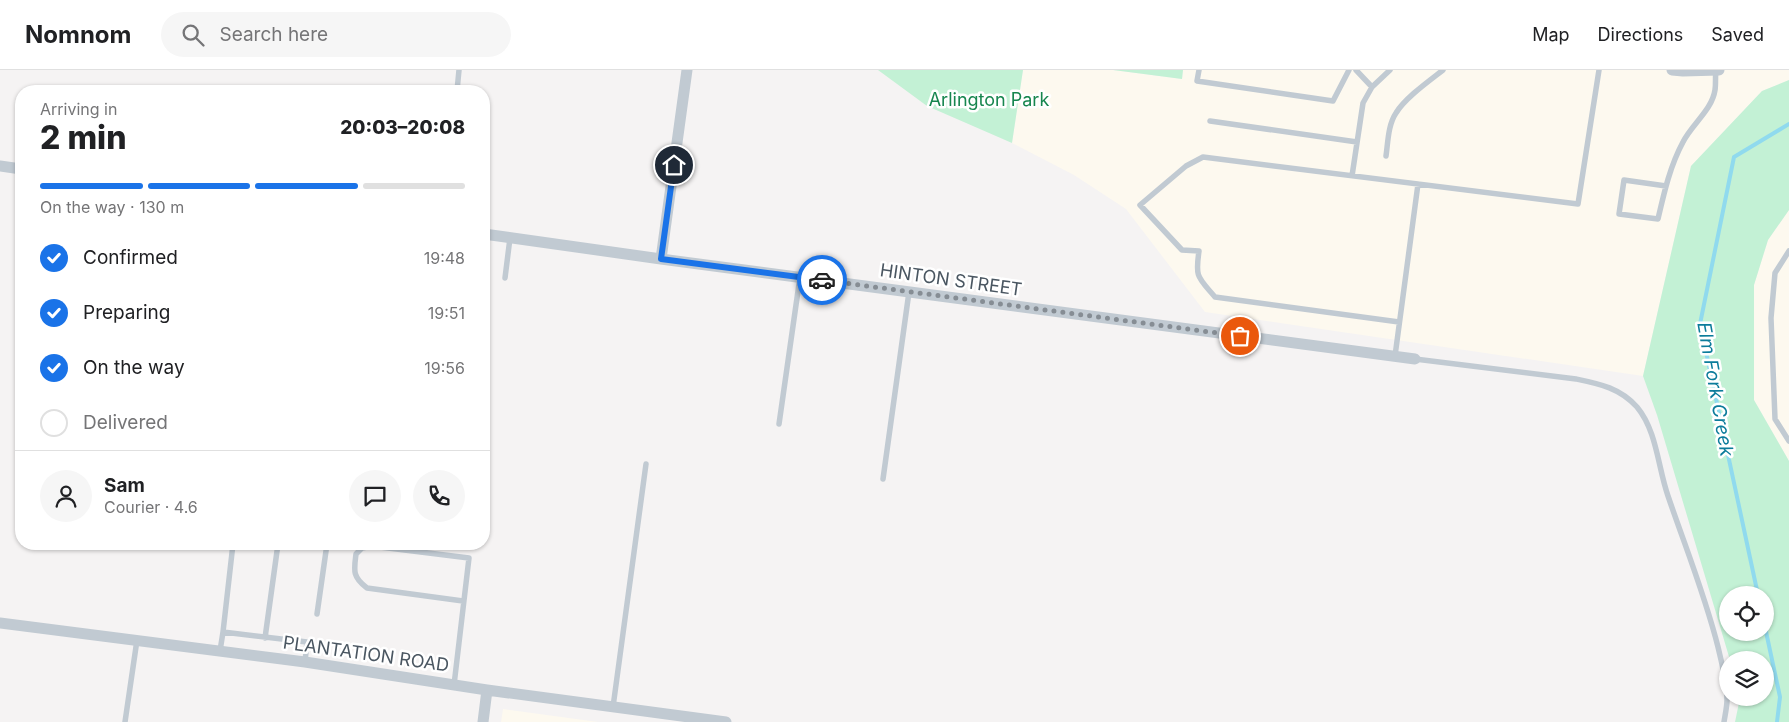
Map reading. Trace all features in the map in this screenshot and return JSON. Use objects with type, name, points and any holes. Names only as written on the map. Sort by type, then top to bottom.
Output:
[{"type":"street","points":[[661,259],[686,70]]},
{"type":"street","points":[[1672,70],[1683,72],[1719,70]]},
{"type":"street","points":[[0,166],[15,168]]},
{"type":"street","name":"HINTON STREET","points":[[490,235],[1415,359]]},
{"type":"street","name":"PLANTATION ROAD","points":[[0,622],[305,662],[487,690],[726,722]]},
{"type":"street","points":[[483,722],[487,690]]},
{"type":"lane","points":[[458,85],[459,70]]},
{"type":"lane","points":[[1199,70],[1197,81],[1333,101],[1349,70]]},
{"type":"lane","points":[[1356,70],[1372,87]]},
{"type":"lane","points":[[1352,176],[1363,103],[1372,87],[1390,70]]},
{"type":"lane","points":[[1386,156],[1389,132],[1396,113],[1416,91],[1443,70]]},
{"type":"lane","points":[[1400,322],[1215,297],[1202,282],[1196,271],[1199,251],[1182,250],[1140,205],[1186,166],[1203,157],[1578,204],[1600,70]]},
{"type":"lane","points":[[1666,186],[1624,180],[1619,214],[1658,219],[1666,186],[1683,141],[1711,102],[1715,90],[1716,71]]},
{"type":"lane","points":[[1210,121],[1357,142]]},
{"type":"lane","points":[[1395,356],[1418,184]]},
{"type":"lane","points":[[505,278],[510,238]]},
{"type":"lane","points":[[1789,251],[1775,273],[1771,318],[1775,419],[1789,441]]},
{"type":"lane","points":[[779,424],[800,277]]},
{"type":"lane","points":[[883,479],[909,292]]},
{"type":"lane","points":[[1415,359],[1591,382],[1620,392],[1638,408],[1645,419],[1652,438],[1667,495],[1692,560],[1713,627],[1723,670],[1727,700],[1724,722]]},
{"type":"lane","points":[[613,707],[646,464]]},
{"type":"lane","points":[[220,651],[232,550]]},
{"type":"lane","points":[[265,638],[277,550]]},
{"type":"lane","points":[[317,614],[326,550]]},
{"type":"lane","points":[[360,550],[356,554],[354,571],[358,582],[366,588],[464,601]]},
{"type":"lane","points":[[404,550],[469,558],[454,685]]},
{"type":"lane","points":[[223,632],[307,642],[305,662]]},
{"type":"lane","points":[[125,722],[137,640]]},
{"type":"shaded area","points":[[1023,70],[1113,70],[1182,79],[1183,70],[1789,70],[1789,80],[1762,91],[1691,166],[1643,376],[1205,312],[1126,209],[1074,175],[1012,143]]},
{"type":"shaded area","points":[[1789,210],[1789,461],[1754,400],[1754,285],[1768,240]]},
{"type":"shaded area","points":[[503,709],[598,722],[501,722]]},
{"type":"green space","name":"Arlington Park","points":[[878,70],[1023,70],[1012,143],[927,106]]},
{"type":"green space","points":[[1113,70],[1183,70],[1182,79]]},
{"type":"green space","points":[[1789,80],[1789,210],[1768,240],[1754,285],[1754,400],[1789,461],[1789,722],[1735,722],[1738,706],[1774,706],[1774,651],[1727,651],[1724,641],[1774,641],[1774,586],[1719,586],[1719,623],[1657,415],[1643,376],[1691,166],[1762,91]]},
{"type":"waterway","name":"Elm Fork Creek","points":[[1756,586],[1700,324],[1734,157],[1789,124]]},
{"type":"waterway","name":"Elm Fork Creek","points":[[1768,641],[1780,697],[1777,722]]},
{"type":"way so far","points":[[822,280],[1240,336]]},
{"type":"route","points":[[674,165],[661,259],[822,280]]}]
